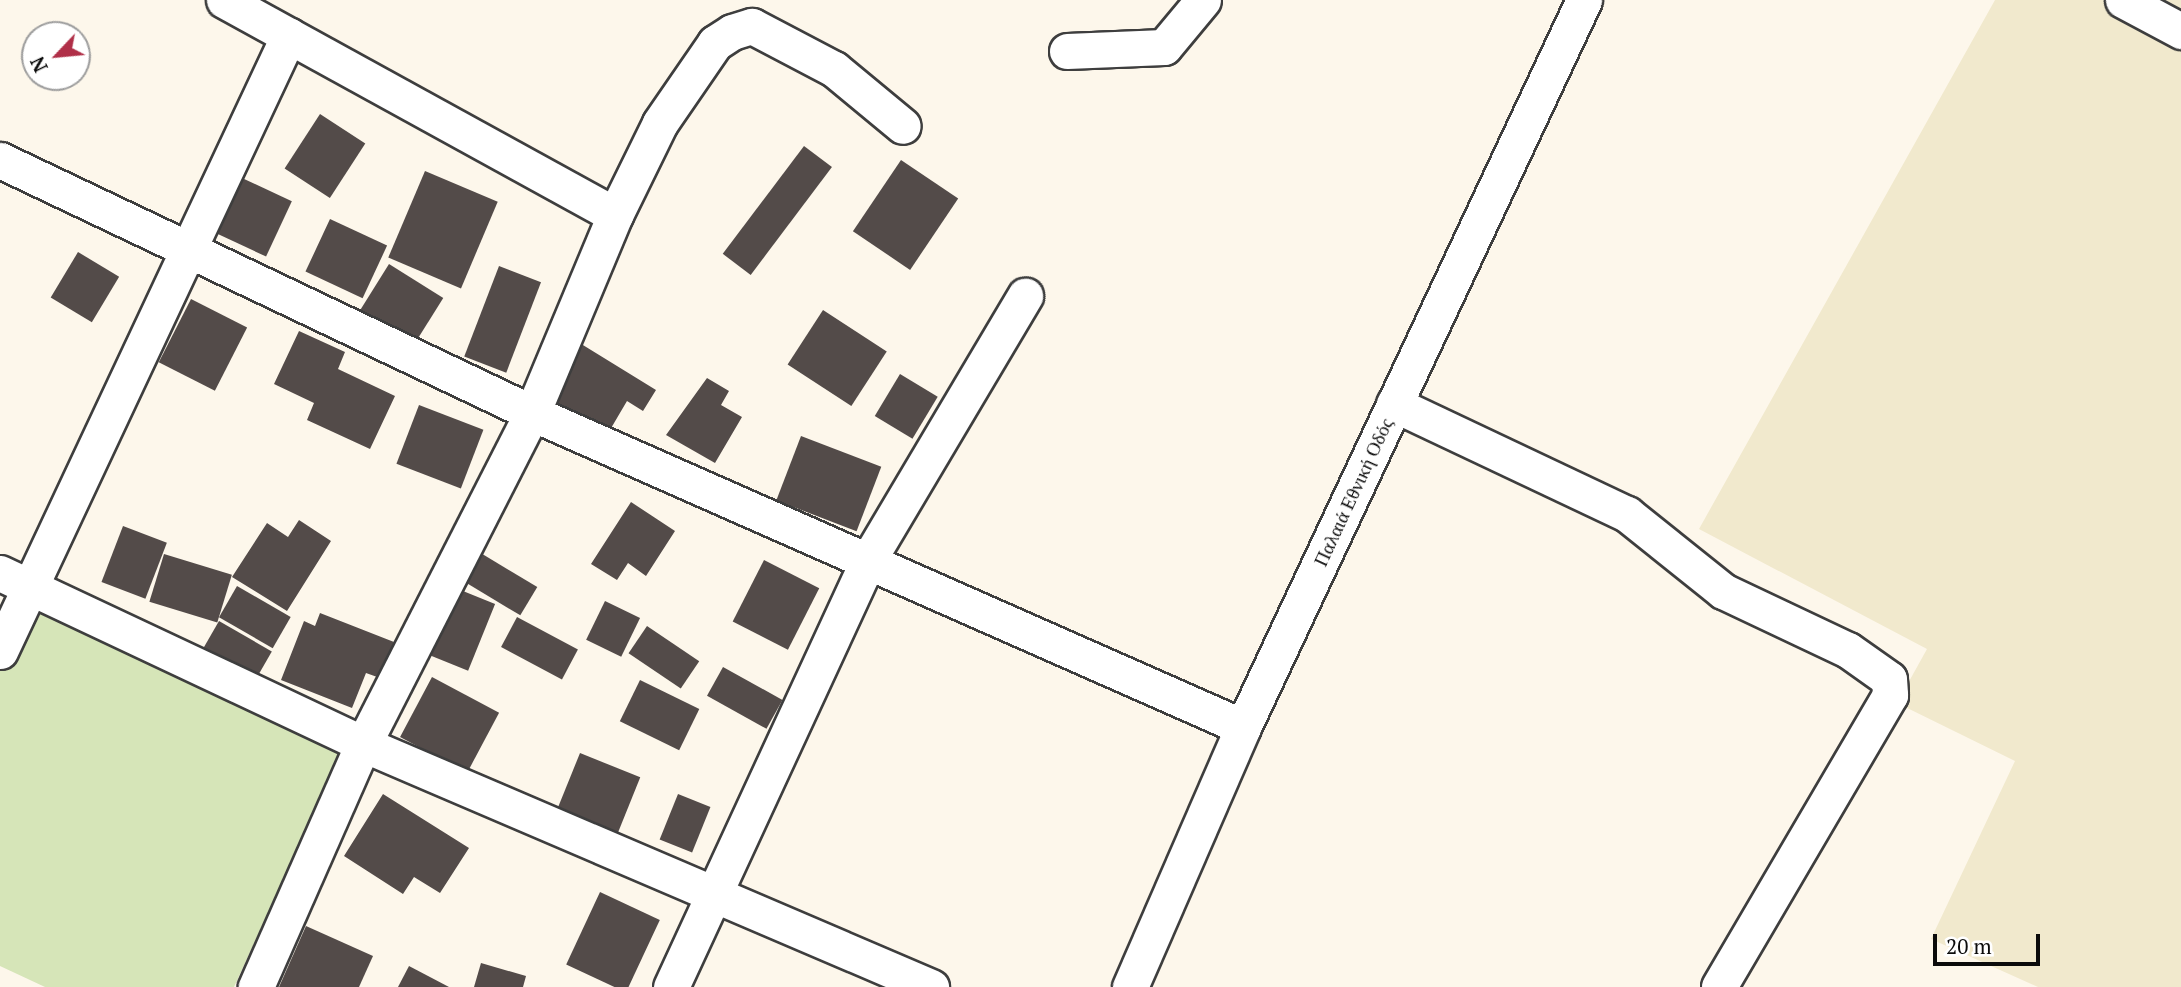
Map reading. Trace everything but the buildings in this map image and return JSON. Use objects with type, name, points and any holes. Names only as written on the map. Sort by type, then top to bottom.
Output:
[{"type":"street","points":[[224,0],[615,215]]},
{"type":"street","points":[[1067,51],[1164,47],[1203,0]]},
{"type":"street","name":"Παλαιά Εθνική Οδός","points":[[1130,987],[1243,727],[1584,0]]},
{"type":"street","points":[[2123,0],[2181,31]]},
{"type":"street","points":[[256,987],[363,744],[532,413],[615,215],[660,122],[715,43],[751,26],[834,69],[903,126]]},
{"type":"street","points":[[0,651],[14,580],[183,251],[289,35]]},
{"type":"street","points":[[0,160],[183,251],[532,413],[870,557],[1243,727]]},
{"type":"street","points":[[671,987],[870,557],[1025,296]]},
{"type":"street","points":[[1394,404],[1626,514],[1723,591],[1849,650],[1889,679],[1890,695],[1719,987]]},
{"type":"street","points":[[14,580],[363,744],[716,893],[930,987]]},
{"type":"shaded area","points":[[1995,0],[2181,0],[2181,987],[2038,987],[1931,939],[2015,761],[1897,703],[1927,649],[1699,529]]},
{"type":"green space","points":[[28,608],[341,754],[234,987],[45,987],[0,966],[0,668]]}]
